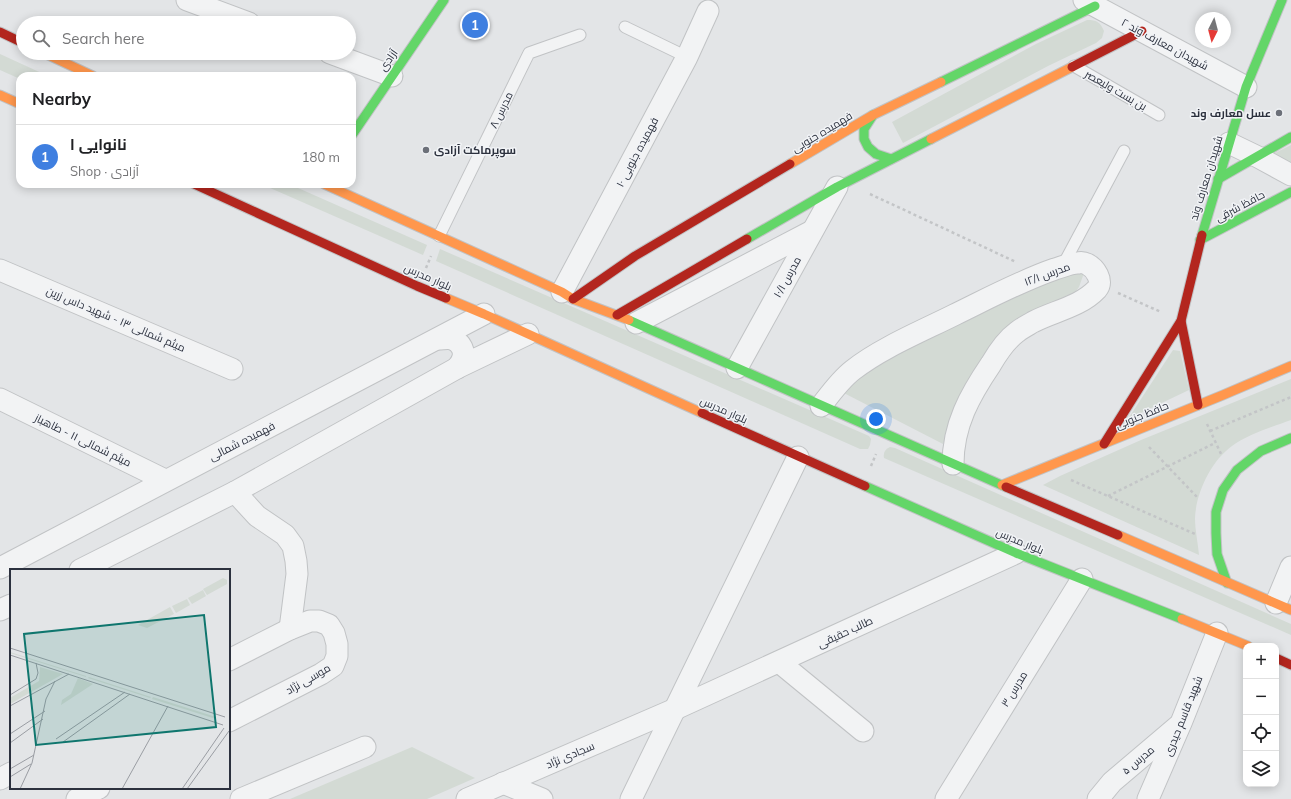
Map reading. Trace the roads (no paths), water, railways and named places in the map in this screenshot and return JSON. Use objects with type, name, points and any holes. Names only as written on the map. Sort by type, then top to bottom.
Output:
[{"type":"street","name":"آزادی","points":[[356,129],[444,0]]},
{"type":"street","name":"شهیدان معارف وند","points":[[1181,322],[1200,240],[1246,87],[1282,0]]},
{"type":"street","points":[[192,2],[230,16]]},
{"type":"street","name":"شهیدان معارف وند ۲","points":[[1089,3],[1246,87]]},
{"type":"street","name":"فهمیده جنوبی","points":[[567,296],[873,115],[1089,3]]},
{"type":"street","name":"فهمیده جنوبی ۱۰","points":[[567,296],[687,57],[708,11]]},
{"type":"street","points":[[617,315],[840,184],[1142,31]]},
{"type":"street","points":[[0,32],[16,40]]},
{"type":"street","points":[[59,60],[84,72]]},
{"type":"street","points":[[349,60],[392,76]]},
{"type":"street","points":[[0,95],[16,102]]},
{"type":"street","points":[[873,115],[864,129],[864,139],[868,147],[876,154],[891,159]]},
{"type":"street","points":[[1218,179],[1291,137]]},
{"type":"street","points":[[1229,143],[1291,175]]},
{"type":"street","name":"مدرس ۱۰/۱","points":[[737,368],[812,231],[840,184]]},
{"type":"street","name":"بلوار مدرس","points":[[203,188],[798,457],[1016,553],[1243,644]]},
{"type":"street","points":[[333,188],[567,296],[636,323],[953,464],[1283,607],[1291,567]]},
{"type":"street","name":"حافظ شرقی","points":[[1200,240],[1291,192]]},
{"type":"street","points":[[636,323],[812,231]]},
{"type":"street","name":"مدرس ۱۲/۱","points":[[821,406],[838,383],[854,369],[882,352],[995,295],[1042,274],[1079,262],[1086,264],[1093,269],[1099,279],[1100,284],[1096,289],[1083,299],[1059,312],[1034,322],[1018,331],[1005,344],[981,378],[968,401],[955,438],[953,464]]},
{"type":"street","name":"میثم شمالی ۱۳ - شهید داس زرین","points":[[0,270],[232,369]]},
{"type":"street","name":"فهمیده شمالی","points":[[0,568],[165,480],[439,339],[484,314]]},
{"type":"street","points":[[1181,322],[1198,405]]},
{"type":"street","points":[[1104,444],[1181,322]]},
{"type":"street","points":[[82,569],[235,492],[457,368],[528,334]]},
{"type":"street","points":[[439,339],[452,339],[458,342],[464,354],[462,361],[457,368]]},
{"type":"street","name":"حافظ جنوبی","points":[[1002,485],[1291,366]]},
{"type":"street","name":"میثم شمالی ۱۱ - طاهباز","points":[[0,399],[165,480]]},
{"type":"street","points":[[1227,583],[1216,554],[1216,512],[1223,490],[1237,470],[1261,451],[1291,438]]},
{"type":"street","points":[[631,799],[673,710],[798,457]]},
{"type":"street","points":[[235,492],[257,516],[285,535],[293,546],[297,574],[290,629]]},
{"type":"street","name":"طالب حقیقی","points":[[673,710],[1016,553]]},
{"type":"street","name":"مدرس ۳","points":[[946,799],[1082,579]]},
{"type":"street","points":[[0,610],[10,605]]},
{"type":"street","name":"موسی نژاد","points":[[230,659],[290,629],[310,621],[319,621],[329,625],[334,633],[337,644],[338,656],[333,666],[321,674],[230,720]]},
{"type":"street","name":"شهید قاسم حیدری","points":[[1148,799],[1181,723],[1217,633]]},
{"type":"street","points":[[1279,659],[1291,665]]},
{"type":"street","points":[[779,662],[863,731]]},
{"type":"street","name":"سجادی نژاد","points":[[467,799],[673,710]]},
{"type":"street","name":"مدرس ۵","points":[[1098,799],[1112,782],[1181,723]]},
{"type":"street","points":[[241,799],[365,747]]},
{"type":"street","points":[[0,779],[10,774]]},
{"type":"street","points":[[504,784],[542,799]]},
{"type":"street","points":[[77,799],[97,789]]},
{"type":"lane","points":[[626,27],[687,57]]},
{"type":"lane","name":"مدرس ۸","points":[[439,236],[529,53],[580,35]]},
{"type":"lane","name":"بن بست ولیعصر","points":[[1074,66],[1158,115]]},
{"type":"lane","points":[[1062,267],[1124,151]]},
{"type":"place","name":"نانوایی ا","points":[[475,25]]},
{"type":"place","name":"عسل معارف وند","points":[[1279,113]]},
{"type":"place","name":"سوپرماکت آزادی","points":[[426,150]]}]
